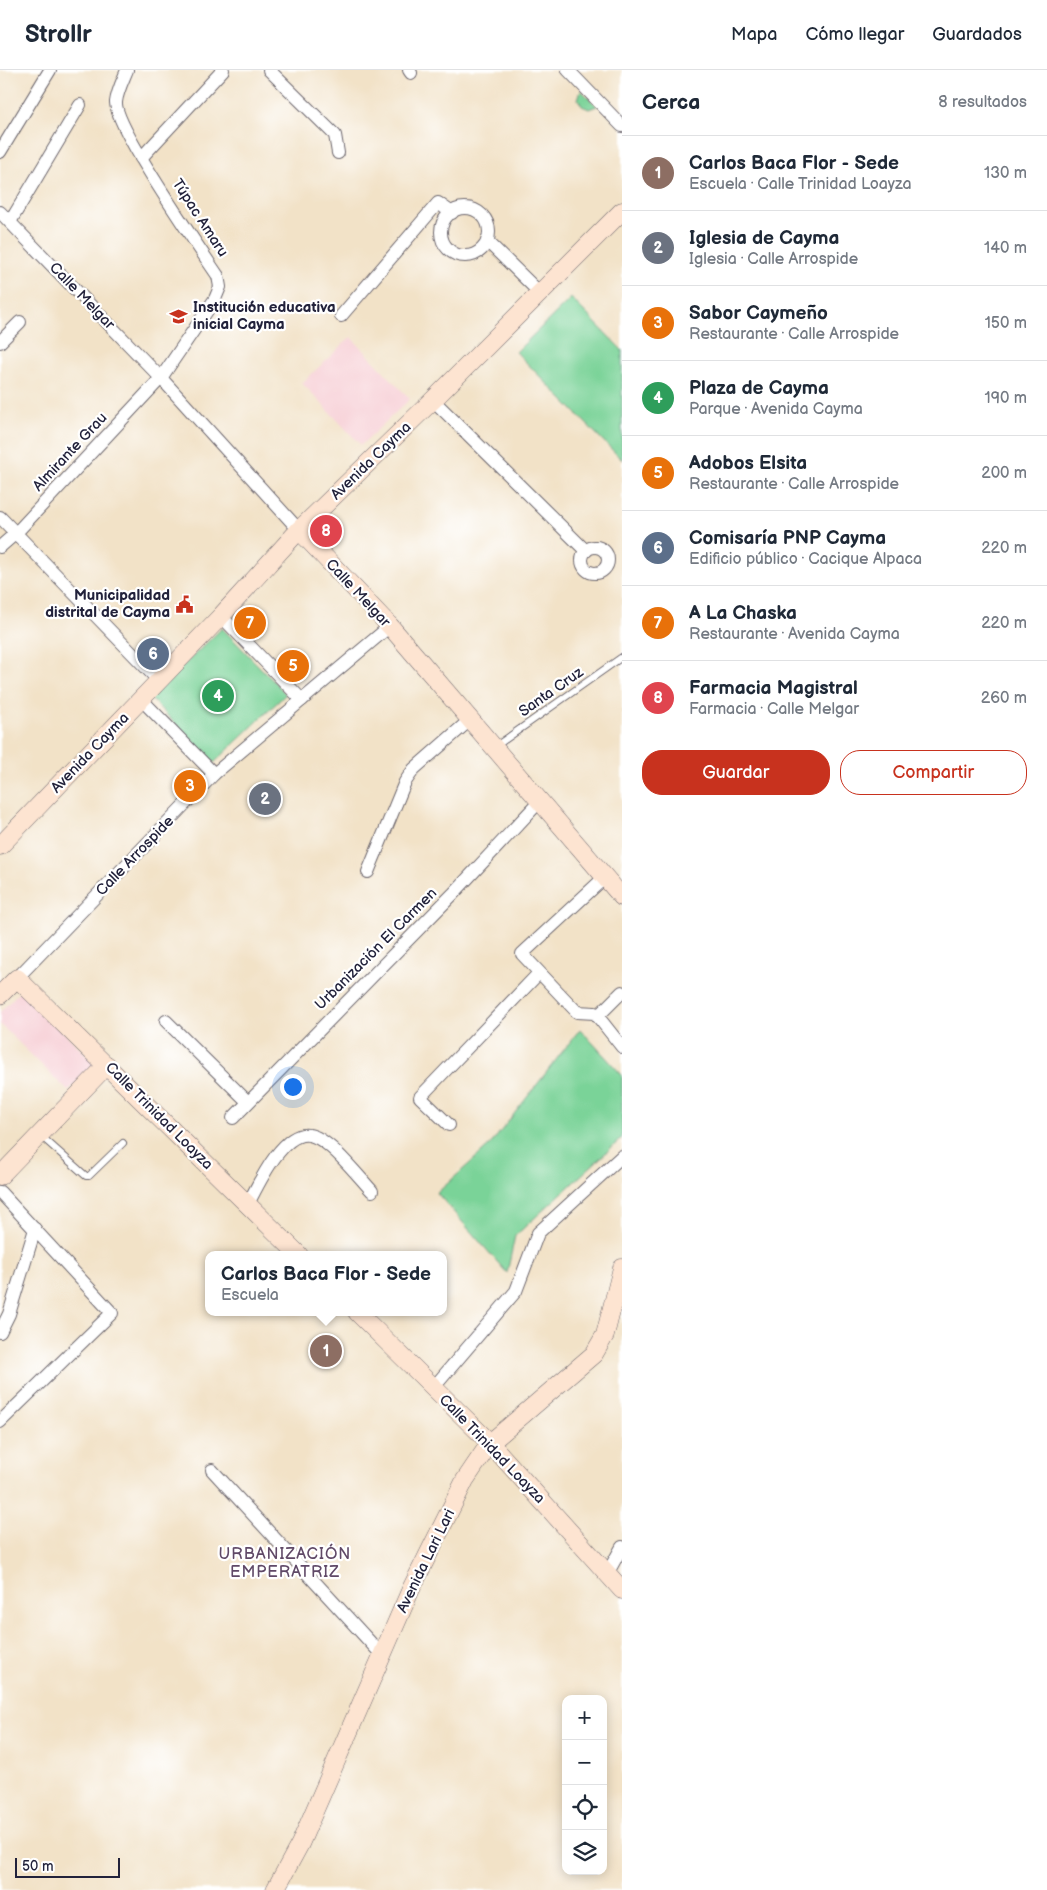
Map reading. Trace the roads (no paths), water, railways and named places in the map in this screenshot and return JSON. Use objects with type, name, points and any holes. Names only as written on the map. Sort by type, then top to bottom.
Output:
[{"type":"street","points":[[0,152],[50,70]]},
{"type":"street","name":"Túpac Amaru","points":[[127,70],[116,102],[117,110],[141,158],[218,276],[220,287],[216,299],[161,378]]},
{"type":"street","points":[[141,158],[223,70]]},
{"type":"street","points":[[268,70],[335,135],[338,153]]},
{"type":"street","points":[[568,70],[622,126]]},
{"type":"street","points":[[10,222],[80,105]]},
{"type":"street","points":[[341,316],[438,202],[452,212]]},
{"type":"street","points":[[466,208],[480,214],[488,226],[487,241],[484,247],[471,255],[464,256],[450,250],[445,245],[442,231],[446,218],[452,212],[466,208]]},
{"type":"street","name":"Calle Melgar","points":[[0,212],[161,378],[390,626],[622,897]]},
{"type":"street","name":"Avenida Cayma","points":[[0,846],[221,616],[300,530],[621,215]]},
{"type":"street","points":[[487,241],[540,293]]},
{"type":"street","points":[[0,342],[20,322]]},
{"type":"street","name":"Almirante Grau","points":[[0,547],[16,533],[161,378]]},
{"type":"street","points":[[433,400],[586,551]]},
{"type":"street","points":[[0,517],[159,681]]},
{"type":"street","points":[[221,616],[302,700]]},
{"type":"street","name":"Calle Arrospide","points":[[0,995],[214,774],[390,626]]},
{"type":"street","points":[[141,699],[214,774]]},
{"type":"street","points":[[368,872],[409,775],[471,719]]},
{"type":"street","name":"Urbanización El Carmen","points":[[233,1118],[453,894],[540,801]]},
{"type":"street","points":[[605,877],[522,954],[577,1012],[591,1011],[598,1015],[622,1047]]},
{"type":"street","points":[[449,1125],[420,1097],[539,973]]},
{"type":"street","name":"Calle Trinidad Loayza","points":[[17,978],[295,1251]]},
{"type":"street","points":[[598,1015],[622,992]]},
{"type":"street","points":[[166,1021],[248,1102]]},
{"type":"street","points":[[0,1176],[107,1065]]},
{"type":"street","points":[[248,1204],[271,1160],[298,1135],[318,1138],[372,1191]]},
{"type":"street","points":[[434,1387],[516,1291],[538,1233],[622,1156]]},
{"type":"street","points":[[0,1192],[112,1313],[1,1420]]},
{"type":"street","points":[[0,1332],[9,1314],[35,1229]]},
{"type":"street","name":"Avenida Lari Lari","points":[[275,1890],[300,1844],[411,1589],[465,1480],[490,1443],[594,1354],[605,1335],[622,1268]]},
{"type":"street","name":"Calle Trinidad Loayza","points":[[362,1316],[490,1443],[622,1590]]},
{"type":"street","points":[[212,1470],[382,1655]]},
{"type":"street","points":[[607,1574],[622,1547]]},
{"type":"lane","name":"Santa Cruz","points":[[495,747],[622,657]]},
{"type":"lane","points":[[40,1135],[86,1176],[89,1176],[123,1143]]},
{"type":"place","name":"Institución educativa inicial Cayma","points":[[179,316]]},
{"type":"place","name":"Farmacia Magistral","points":[[326,531]]},
{"type":"place","name":"Municipalidad distrital de Cayma","points":[[184,604]]},
{"type":"place","name":"A La Chaska","points":[[250,623]]},
{"type":"place","name":"Comisaría PNP Cayma","points":[[153,654]]},
{"type":"place","name":"Adobos Elsita","points":[[293,666]]},
{"type":"place","name":"Plaza de Cayma","points":[[218,696]]},
{"type":"place","name":"Sabor Caymeño","points":[[190,786]]},
{"type":"place","name":"Iglesia de Cayma","points":[[265,799]]},
{"type":"place","name":"Carlos Baca Flor - Sede","points":[[326,1351]]},
{"type":"district","name":"URBANIZACIÓN EMPERATRIZ","points":[[285,1563]]}]
